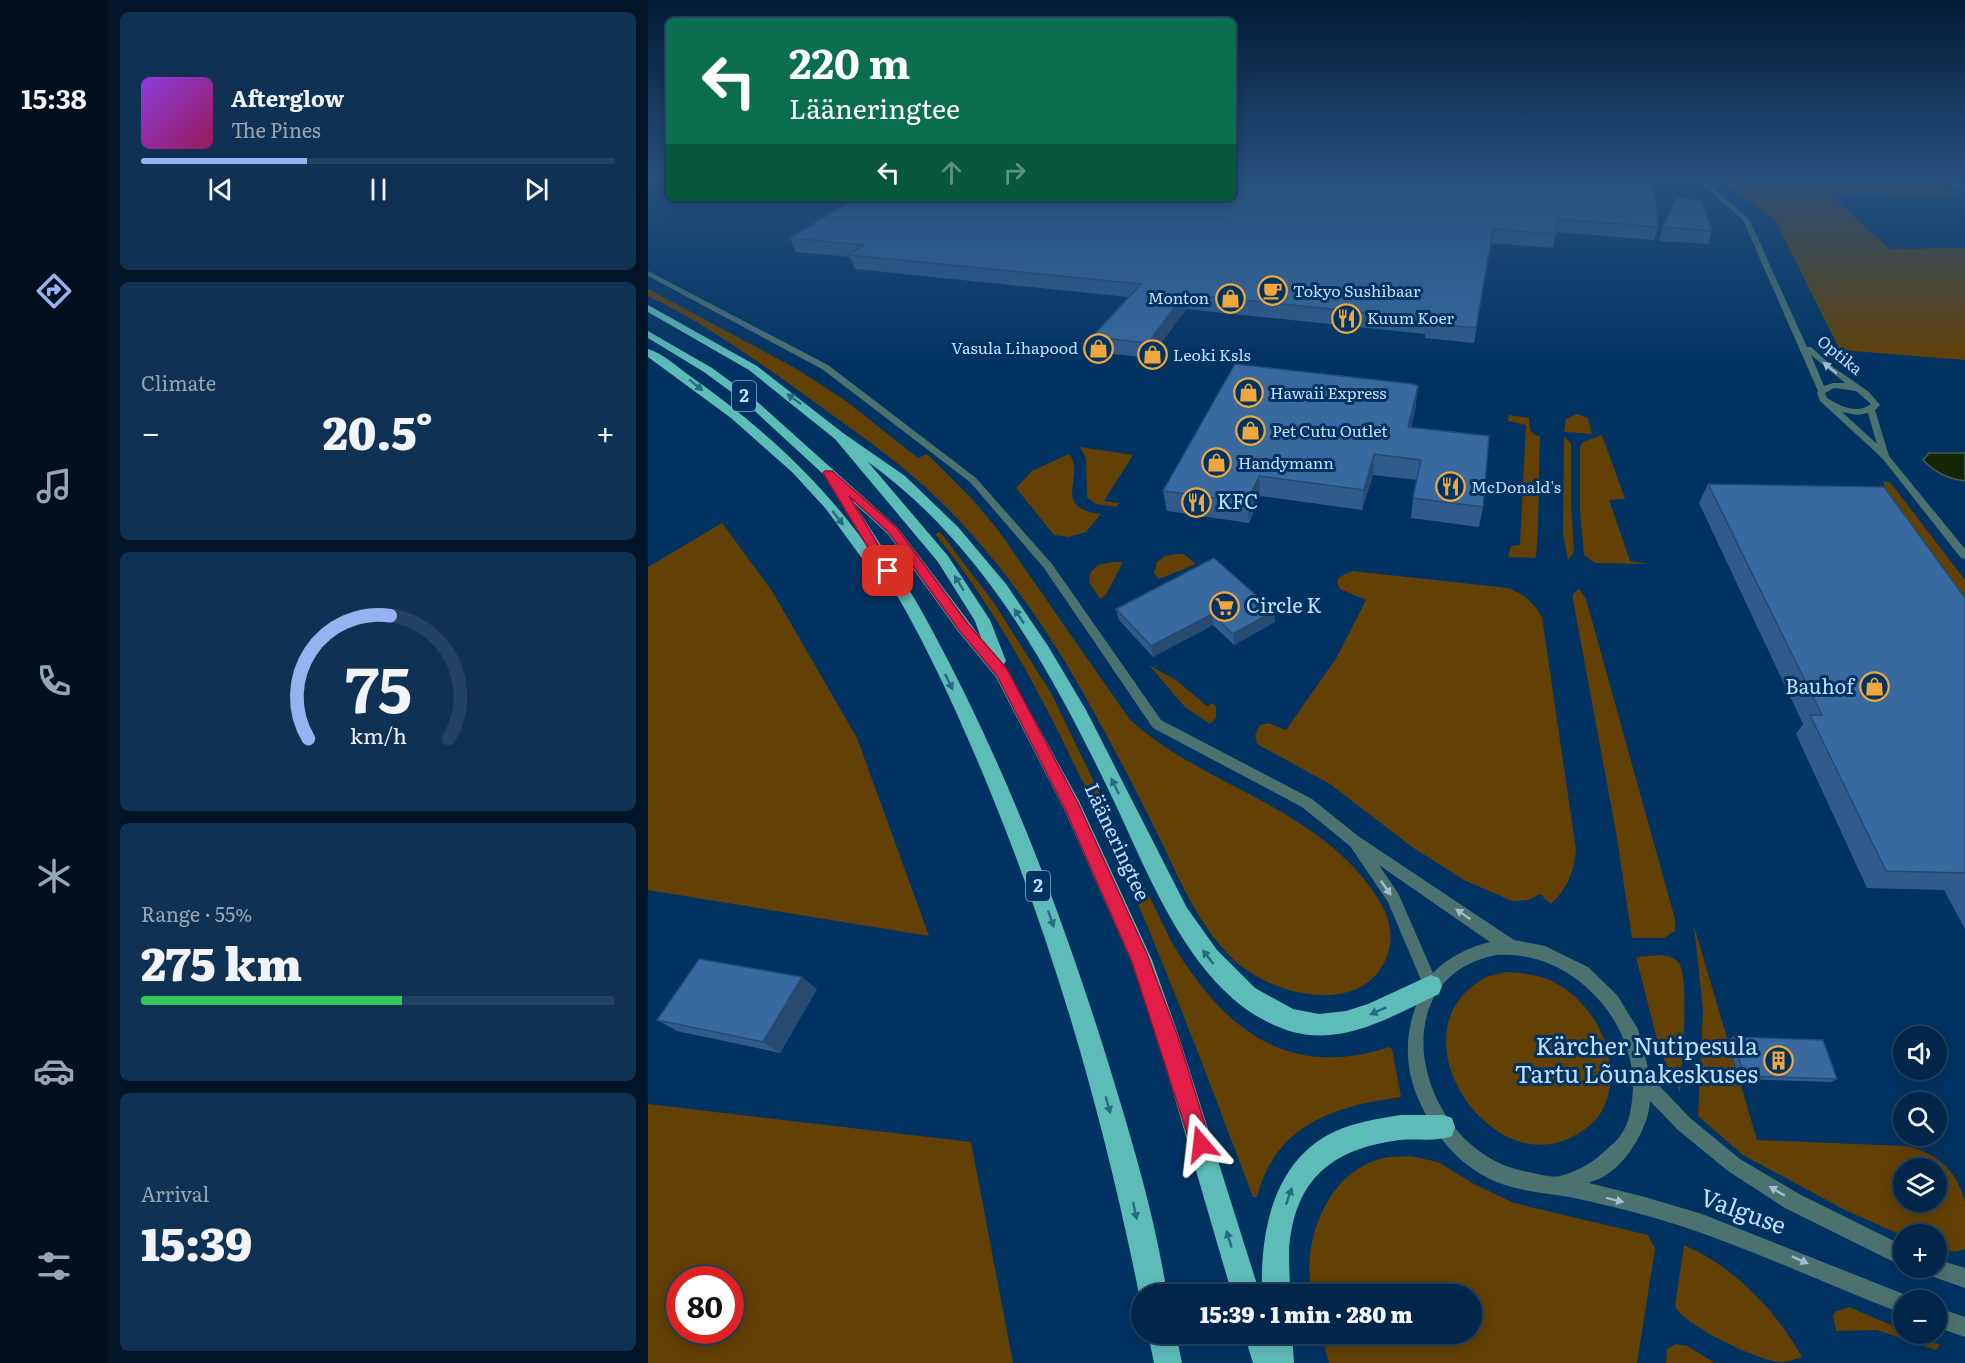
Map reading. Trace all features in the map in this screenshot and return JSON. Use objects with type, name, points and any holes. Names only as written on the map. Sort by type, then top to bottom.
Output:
[{"type":"highway","points":[[648,308],[753,368],[839,436],[862,449],[908,485],[962,541],[1006,597],[1073,705],[1180,915],[1196,942],[1227,980],[1265,1009],[1287,1017],[1325,1023],[1344,1023],[1367,1016],[1431,986]]},
{"type":"highway","name":"Lääneringtee","points":[[648,334],[708,370],[749,400],[893,531],[963,627],[1002,673],[1072,807],[1141,960],[1168,1037],[1243,1284]]},
{"type":"highway","points":[[648,352],[688,379],[774,449],[816,489],[924,629]]},
{"type":"highway","points":[[839,436],[943,559],[982,620],[1002,673]]},
{"type":"highway","name":"Lääneringtee","points":[[829,473],[924,629],[990,767],[1048,912],[1082,1014],[1122,1154],[1151,1284]]},
{"type":"highway","points":[[1275,1284],[1274,1270],[1286,1204],[1294,1182],[1307,1163],[1346,1137],[1396,1126],[1443,1127]]},
{"type":"highway","points":[[1164,1344],[1168,1363]]},
{"type":"highway","points":[[1261,1344],[1267,1363]]},
{"type":"highway","points":[[1279,1344],[1280,1363]]},
{"type":"street","name":"Optika","points":[[1755,240],[1823,394]]},
{"type":"street","points":[[648,273],[825,367],[973,480],[1048,566],[1157,724],[1306,803],[1353,840],[1511,947]]},
{"type":"street","name":"Optika","points":[[1801,342],[1830,369],[1862,391]]},
{"type":"street","points":[[1839,386],[1862,391],[1873,398],[1876,405],[1871,410],[1845,411],[1823,394],[1839,386]]},
{"type":"street","points":[[1823,394],[1886,456],[1965,556]]},
{"type":"street","points":[[1871,410],[1886,456]]},
{"type":"street","points":[[1353,840],[1393,898],[1431,986]]},
{"type":"street","name":"Valguse","points":[[1558,1186],[1583,1180],[1605,1168],[1622,1151],[1635,1130],[1642,1106],[1643,1081],[1639,1054],[1630,1029],[1612,1000],[1588,976],[1560,959],[1531,950],[1511,947],[1482,951],[1456,962],[1431,986],[1422,1005],[1416,1033],[1417,1065],[1426,1097],[1443,1127],[1461,1148],[1483,1166],[1507,1178],[1533,1184],[1558,1186],[1683,1217],[1771,1247],[1893,1299]]},
{"type":"street","name":"Valguse","points":[[1643,1081],[1684,1124],[1734,1166],[1792,1201],[1893,1252]]},
{"type":"street","points":[[1947,1272],[1965,1278]]},
{"type":"street","points":[[1947,1321],[1965,1327]]},
{"type":"shaded area","points":[[1785,240],[1880,240],[1890,249],[1965,248],[1965,360],[1840,350]]},
{"type":"shaded area","points":[[648,289],[795,368],[846,401],[918,458],[927,454],[973,500],[998,530],[1130,720],[1192,764],[1293,819],[1353,866],[1377,897],[1390,927],[1389,951],[1374,977],[1356,989],[1336,994],[1314,995],[1291,991],[1270,983],[1234,960],[1208,930],[1197,913],[1145,808],[1056,647],[1016,589],[973,535],[910,473],[880,450],[746,354],[688,317],[648,296]]},
{"type":"shaded area","points":[[1577,414],[1588,418],[1592,434],[1564,432],[1566,419]]},
{"type":"shaded area","points":[[1509,415],[1529,418],[1530,430],[1540,436],[1535,558],[1508,557],[1511,546],[1520,545],[1526,425],[1508,421]]},
{"type":"shaded area","points":[[1602,435],[1625,499],[1609,500],[1630,561],[1649,564],[1595,563],[1584,555],[1580,511],[1580,447],[1583,442]]},
{"type":"shaded area","points":[[1564,437],[1571,443],[1574,552],[1568,560],[1563,533]]},
{"type":"shaded area","points":[[1080,447],[1133,455],[1104,501],[1119,503],[1117,507],[1096,504],[1087,497],[1086,458]]},
{"type":"shaded area","points":[[1929,453],[1965,453],[1965,481],[1947,476],[1932,468],[1923,460]]},
{"type":"shaded area","points":[[1069,454],[1074,471],[1073,498],[1077,505],[1085,511],[1101,514],[1086,532],[1068,537],[1054,535],[1016,488],[1032,471]]},
{"type":"shaded area","points":[[1883,482],[1890,482],[1965,580],[1965,607],[1893,507]]},
{"type":"shaded area","points":[[722,523],[772,591],[857,738],[929,936],[648,890],[648,567]]},
{"type":"shaded area","points":[[940,532],[994,603],[1051,693],[1172,943],[1213,1000],[1236,1022],[1261,1040],[1289,1051],[1319,1057],[1352,1056],[1389,1047],[1392,1049],[1401,1097],[1353,1106],[1311,1123],[1293,1136],[1278,1152],[1266,1172],[1257,1197],[1253,1197],[1168,977],[1099,815],[1011,644],[975,588],[935,534]]},
{"type":"shaded area","points":[[1184,554],[1196,564],[1159,579],[1154,573],[1157,562],[1165,556]]},
{"type":"shaded area","points":[[1123,562],[1106,595],[1100,599],[1089,582],[1090,573],[1098,565]]},
{"type":"shaded area","points":[[1352,571],[1508,588],[1528,600],[1542,617],[1576,850],[1569,880],[1551,904],[1540,894],[1528,900],[1512,901],[1464,880],[1412,847],[1330,784],[1257,744],[1255,735],[1260,725],[1268,723],[1286,730],[1337,657],[1366,600],[1340,589],[1337,582],[1339,577]]},
{"type":"shaded area","points":[[1579,589],[1586,599],[1675,919],[1675,931],[1664,938],[1632,938],[1616,832],[1573,600],[1573,594]]},
{"type":"shaded area","points":[[1149,665],[1176,680],[1207,706],[1213,703],[1216,707],[1216,718],[1210,724],[1185,707]]},
{"type":"shaded area","points":[[1694,926],[1757,1140],[1904,1146],[1935,1157],[1893,1158],[1893,1212],[1947,1212],[1947,1169],[1956,1180],[1965,1202],[1965,1249],[1955,1252],[1947,1251],[1947,1224],[1893,1224],[1893,1232],[1845,1210],[1743,1155],[1698,1116],[1703,1010]]},
{"type":"shaded area","points":[[1660,955],[1676,960],[1683,975],[1684,1027],[1680,1092],[1660,1051],[1636,957]]},
{"type":"shaded area","points":[[1507,972],[1534,975],[1559,985],[1586,1009],[1605,1040],[1611,1076],[1602,1111],[1582,1131],[1568,1139],[1537,1145],[1508,1137],[1482,1119],[1462,1093],[1449,1064],[1446,1033],[1456,1004],[1481,980]]},
{"type":"shaded area","points":[[648,1104],[971,1142],[1013,1363],[648,1363]]},
{"type":"shaded area","points":[[1411,1156],[1438,1162],[1474,1184],[1514,1203],[1648,1235],[1655,1249],[1637,1363],[1329,1363],[1324,1344],[1482,1344],[1482,1284],[1311,1284],[1310,1253],[1315,1232],[1322,1212],[1333,1194],[1346,1178],[1363,1166],[1390,1157]]},
{"type":"shaded area","points":[[1684,1245],[1720,1265],[1752,1291],[1779,1322],[1802,1357],[1782,1362],[1769,1360],[1739,1349],[1705,1331],[1680,1314],[1675,1306]]},
{"type":"shaded area","points":[[1849,1307],[1893,1326],[1893,1335],[1877,1330],[1836,1331],[1833,1316],[1835,1312]]},
{"type":"shaded area","points":[[1676,1344],[1687,1346],[1715,1363],[1666,1363],[1667,1349]]},
{"type":"shaded area","points":[[1918,1344],[1940,1345],[1936,1350]]},
{"type":"building","points":[[807,240],[1491,240],[1476,328],[1427,323],[1427,319],[1184,294],[1148,343],[1092,337],[1141,284],[849,255],[864,245]]},
{"type":"building","points":[[1235,364],[1418,386],[1408,427],[1489,436],[1483,507],[1413,498],[1421,460],[1374,454],[1364,490],[1259,476],[1247,502],[1163,491]]},
{"type":"building","name":"Bauhof","points":[[1708,484],[1884,487],[1965,598],[1965,873],[1886,871],[1810,715],[1822,715]]},
{"type":"building","points":[[1214,558],[1274,611],[1233,634],[1212,614],[1151,646],[1116,609]]},
{"type":"building","points":[[699,959],[802,977],[763,1042],[657,1020]]},
{"type":"building","name":"Kärcher Nutipesula Tartu Lõunakeskuses","points":[[1733,1037],[1823,1040],[1837,1079],[1744,1076]]},
{"type":"place","name":"Tokyo Sushibaar","points":[[1272,291]]},
{"type":"place","name":"Monton","points":[[1230,298]]},
{"type":"place","name":"Kuum Koer","points":[[1346,318]]},
{"type":"place","name":"Vasula Lihapood","points":[[1099,348]]},
{"type":"place","name":"Leoki Ksls","points":[[1152,355]]},
{"type":"place","name":"Hawaii Express","points":[[1249,393]]},
{"type":"place","name":"Pet Cutu Outlet","points":[[1251,431]]},
{"type":"place","name":"Handymann","points":[[1217,463]]},
{"type":"place","name":"McDonald's","points":[[1450,487]]},
{"type":"place","name":"KFC","points":[[1196,502]]},
{"type":"place","name":"Circle K","points":[[1225,606]]},
{"type":"place","name":"Bauhof","points":[[1875,687]]},
{"type":"place","name":"Kärcher Nutipesula Tartu Lõunakeskuses","points":[[1779,1061]]},
{"type":"route","points":[[888,571],[829,473],[893,531],[933,582],[963,627],[1002,673],[1072,807],[1141,960],[1201,1144]]}]
